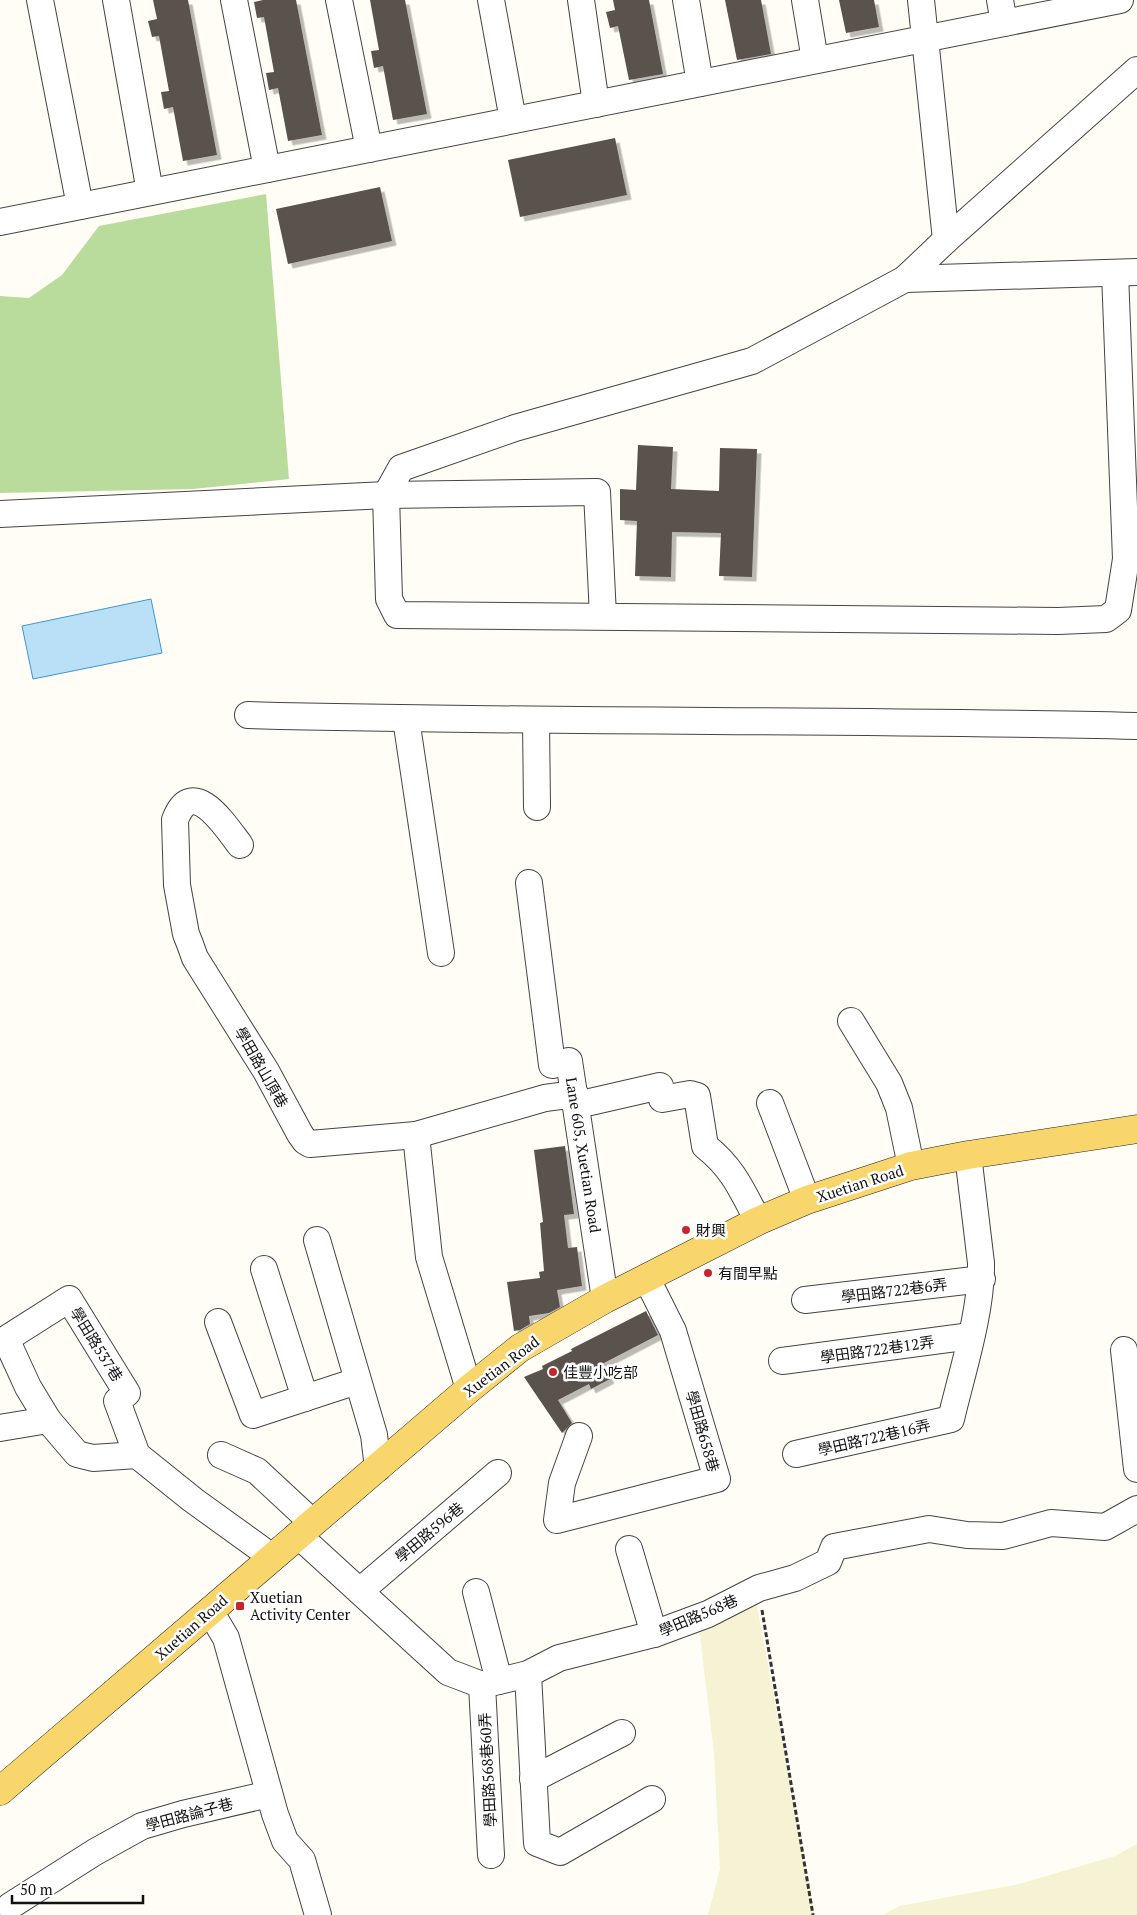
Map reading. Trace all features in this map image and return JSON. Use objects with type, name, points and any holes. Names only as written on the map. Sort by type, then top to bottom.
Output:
[{"type":"main road","name":"Xuetian Road","points":[[0,1791],[469,1389],[520,1348],[605,1299],[758,1222],[807,1200],[911,1166],[1137,1128]]},
{"type":"street","points":[[40,0],[80,206]]},
{"type":"street","points":[[116,0],[150,192]]},
{"type":"street","points":[[234,0],[267,169]]},
{"type":"street","points":[[339,0],[369,148]]},
{"type":"street","points":[[492,0],[513,120]]},
{"type":"street","points":[[581,0],[596,104]]},
{"type":"street","points":[[686,0],[700,83]]},
{"type":"street","points":[[804,0],[815,60]]},
{"type":"street","points":[[920,0],[926,38],[946,240]]},
{"type":"street","points":[[0,222],[926,38],[1002,12],[1112,1]]},
{"type":"street","points":[[905,279],[1126,272],[1131,558],[1118,610],[1106,618],[1058,621],[397,615],[389,599],[386,495],[401,468],[515,428],[752,361],[905,279],[946,240],[1137,70]]},
{"type":"street","points":[[0,514],[386,495],[598,492],[604,616]]},
{"type":"street","points":[[248,715],[406,719],[1002,722],[1137,726]]},
{"type":"street","points":[[406,719],[441,953]]},
{"type":"street","points":[[536,720],[537,807]]},
{"type":"street","name":"學田路山頂巷","points":[[240,845],[212,809],[198,802],[190,802],[183,805],[178,812],[175,820],[178,885],[186,934],[195,958],[266,1071],[300,1134],[310,1144],[416,1136],[545,1098],[576,1099],[660,1086],[662,1099],[690,1094],[697,1096],[705,1146],[721,1158],[740,1185],[758,1222]]},
{"type":"street","name":"Lane 605, Xuetian Road","points":[[529,883],[552,1066],[569,1061],[605,1299]]},
{"type":"street","points":[[851,1021],[889,1083],[898,1108],[911,1166]]},
{"type":"street","points":[[770,1103],[807,1200]]},
{"type":"street","points":[[416,1136],[429,1257],[469,1389]]},
{"type":"street","points":[[968,1155],[982,1280],[971,1336]]},
{"type":"street","points":[[317,1240],[374,1434],[378,1468]]},
{"type":"street","points":[[264,1269],[305,1398]]},
{"type":"street","name":"學田路658巷","points":[[579,1436],[562,1483],[557,1520],[579,1516],[717,1479],[673,1331],[647,1279]]},
{"type":"street","name":"學田路722巷6弄","points":[[805,1300],[982,1280]]},
{"type":"street","name":"學田路537巷","points":[[69,1299],[127,1393],[117,1401],[137,1455],[93,1458],[77,1454],[48,1420],[28,1387],[6,1339],[69,1299]]},
{"type":"street","points":[[218,1322],[253,1416],[357,1381]]},
{"type":"street","name":"學田路722巷12弄","points":[[782,1361],[971,1336]]},
{"type":"street","name":"學田路722巷16弄","points":[[796,1454],[951,1419],[971,1336]]},
{"type":"street","points":[[1124,1350],[1137,1469]]},
{"type":"street","points":[[0,1428],[48,1420]]},
{"type":"street","points":[[137,1455],[193,1500],[272,1558]]},
{"type":"street","points":[[221,1455],[257,1471],[305,1529],[360,1590],[448,1672],[490,1683]]},
{"type":"street","name":"學田路596巷","points":[[360,1590],[498,1474]]},
{"type":"street","name":"學田路568巷","points":[[490,1683],[528,1674],[559,1658],[654,1634],[708,1614],[759,1588],[795,1578],[828,1562],[834,1548],[928,1529],[967,1536],[1003,1536],[1051,1523],[1106,1527],[1137,1509]]},
{"type":"street","points":[[629,1548],[654,1634]]},
{"type":"street","name":"學田路568巷60弄","points":[[476,1592],[490,1683],[491,1855]]},
{"type":"street","points":[[210,1611],[226,1638],[274,1814],[285,1841],[302,1860],[318,1915]]},
{"type":"street","points":[[528,1674],[537,1843],[560,1852],[652,1799]]},
{"type":"street","points":[[533,1779],[622,1733]]},
{"type":"street","name":"學田路論子巷","points":[[9,1905],[95,1852],[142,1826],[183,1814],[270,1794]]},
{"type":"path","points":[[759,1588],[814,1915]]},
{"type":"shaded area","points":[[755,1595],[815,1915],[708,1915],[720,1869],[714,1754],[698,1619]]},
{"type":"shaded area","points":[[1137,1844],[1137,1915],[883,1915],[899,1906],[1019,1884],[1115,1856]]},
{"type":"green space","points":[[266,194],[289,479],[193,489],[0,493],[0,296],[29,298],[62,275],[99,226]]},
{"type":"water","points":[[151,599],[162,653],[33,679],[22,626]]},
{"type":"building","points":[[153,0],[188,0],[217,155],[183,161],[173,107],[164,109],[161,92],[169,91],[159,36],[152,37],[148,21],[157,19]]},
{"type":"building","points":[[263,0],[296,0],[322,135],[288,141],[278,88],[269,90],[266,73],[274,72],[264,17],[257,18],[254,2]]},
{"type":"building","points":[[370,0],[405,0],[427,114],[393,120],[383,66],[374,68],[371,51],[379,50]]},
{"type":"building","points":[[613,0],[649,0],[663,74],[629,80],[618,26],[610,28],[606,12],[615,10]]},
{"type":"building","points":[[725,0],[761,0],[771,54],[737,60]]},
{"type":"building","points":[[839,0],[874,0],[879,27],[846,33]]},
{"type":"building","points":[[615,138],[627,195],[520,217],[508,160]]},
{"type":"building","points":[[380,187],[392,241],[288,264],[276,209]]},
{"type":"building","points":[[638,445],[673,447],[671,489],[719,491],[720,448],[757,449],[752,577],[719,576],[721,533],[672,532],[671,577],[635,576],[637,521],[620,520],[620,489],[636,490]]},
{"type":"building","points":[[565,1146],[574,1214],[564,1215],[568,1248],[577,1247],[582,1286],[557,1290],[560,1307],[549,1313],[529,1316],[530,1324],[514,1331],[507,1282],[540,1278],[539,1272],[544,1271],[540,1223],[543,1222],[534,1150]]},
{"type":"building","points":[[646,1311],[658,1335],[602,1364],[610,1379],[591,1389],[589,1384],[558,1400],[572,1423],[562,1433],[524,1377],[543,1369],[542,1366],[572,1351],[571,1349]]},
{"type":"place","name":"財興","points":[[686,1230]]},
{"type":"place","name":"有間早點","points":[[708,1273]]},
{"type":"place","name":"佳豐小吃部","points":[[553,1372]]},
{"type":"place","name":"Xuetian Activity Center","points":[[240,1606]]}]
